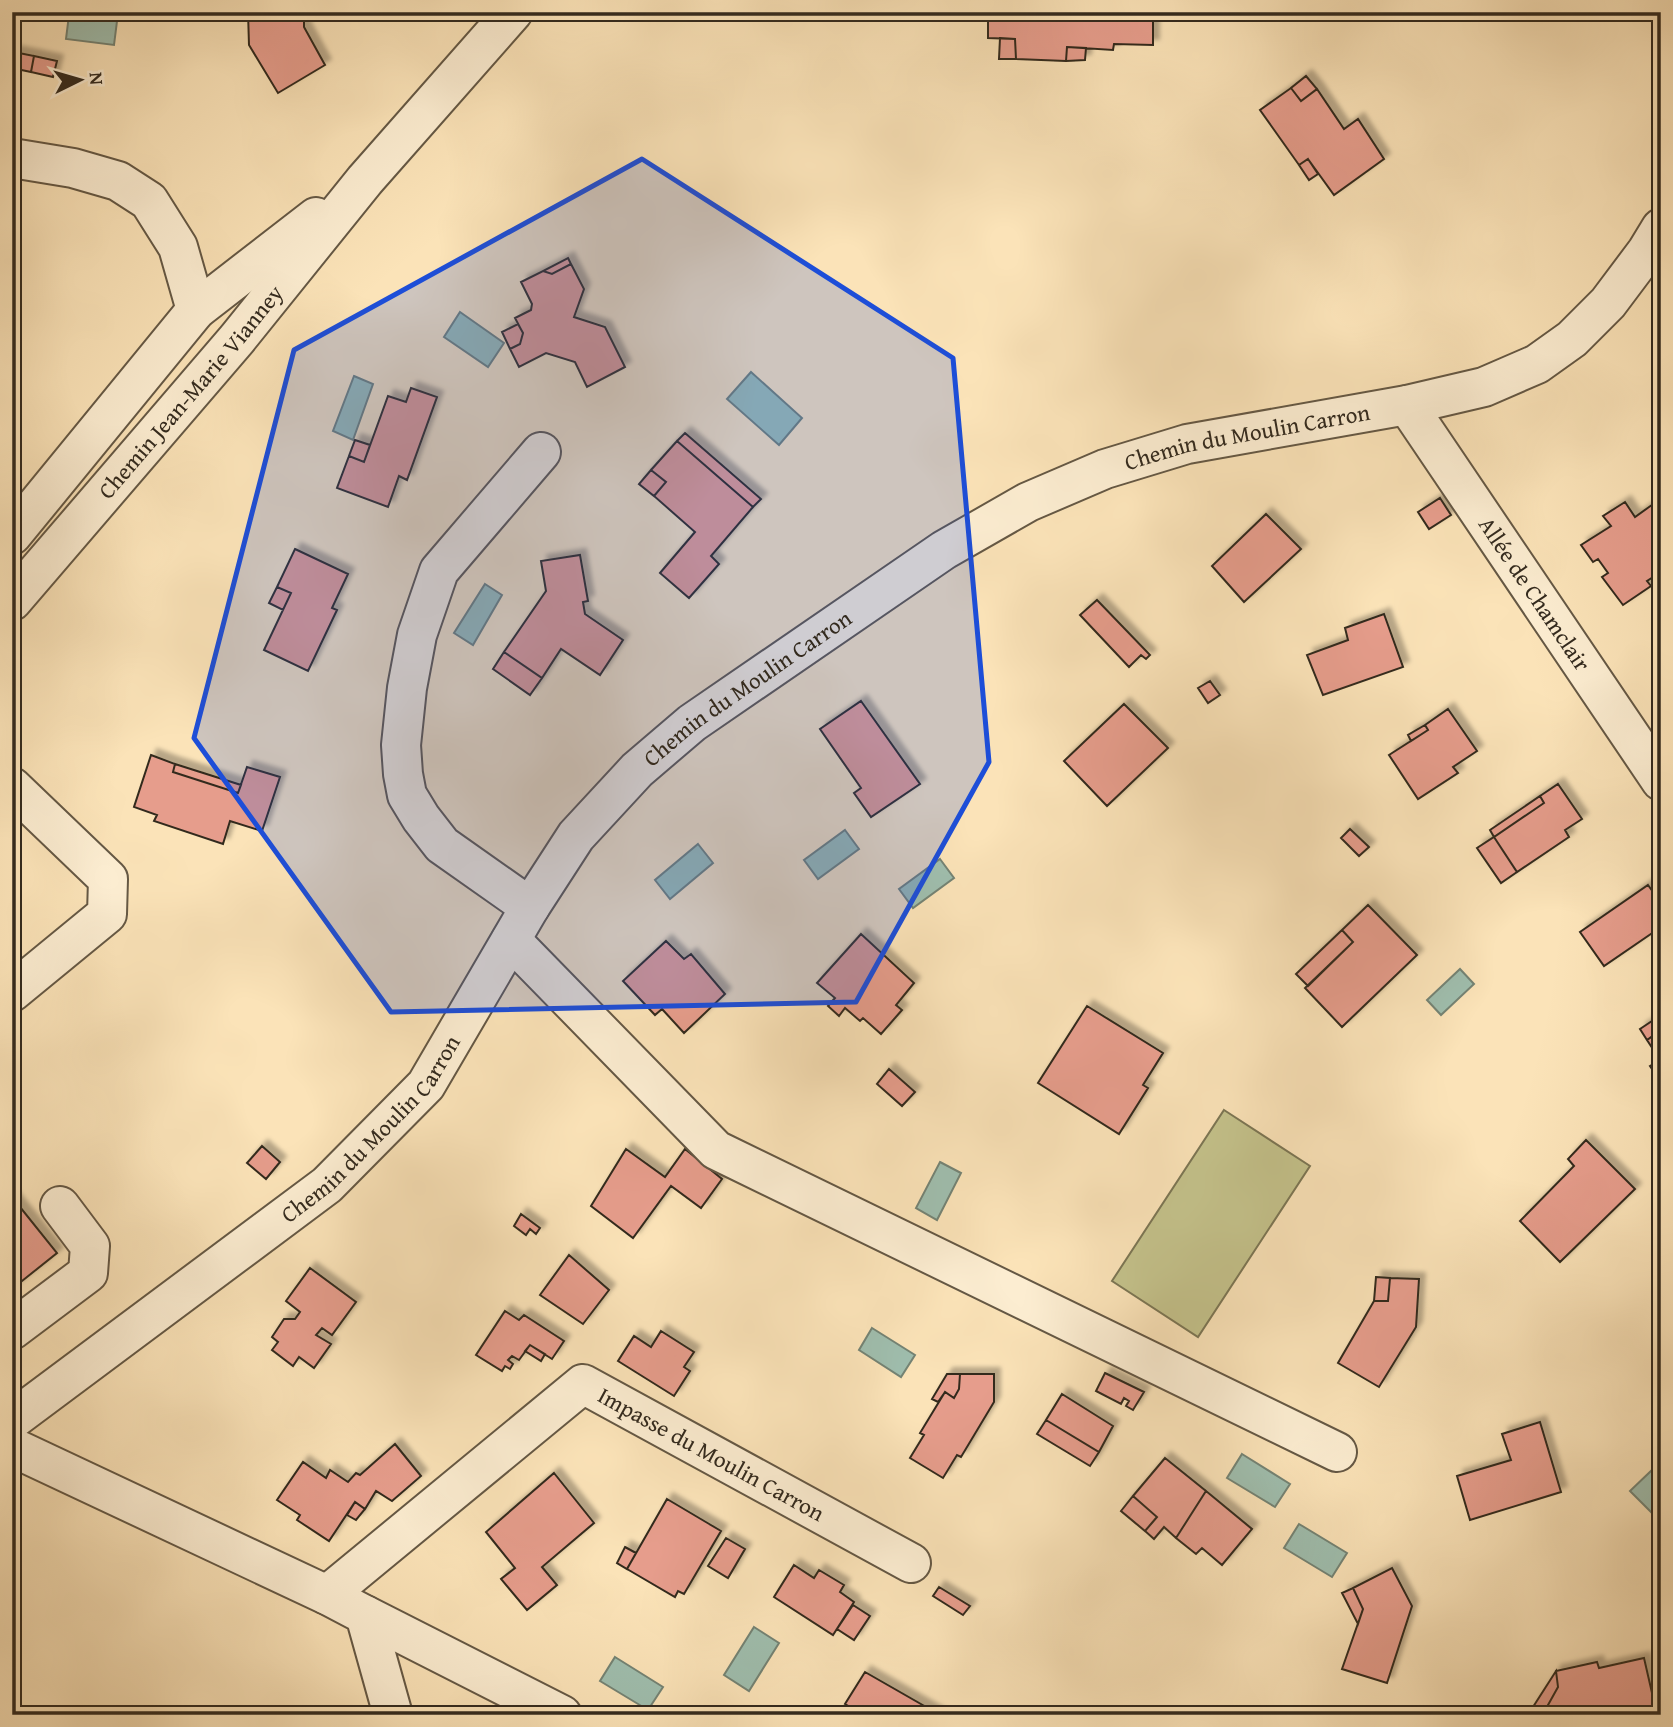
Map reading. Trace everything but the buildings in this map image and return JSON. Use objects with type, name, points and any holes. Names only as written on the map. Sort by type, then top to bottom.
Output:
[{"type":"street","name":"Chemin Jean-Marie Vianney","points":[[12,601],[237,339],[365,180],[513,12]]},
{"type":"street","points":[[12,158],[73,168],[118,181],[149,201],[178,247],[196,310]]},
{"type":"street","name":"Chemin Jean-Marie Vianney","points":[[12,536],[196,310],[365,180]]},
{"type":"street","name":"Chemin du Moulin Carron","points":[[12,1420],[327,1185],[426,1085],[521,923],[576,836],[637,770],[692,723],[956,543],[1028,502],[1104,469],[1187,444],[1407,405],[1484,387],[1537,364],[1572,339],[1608,303],[1661,228]]},
{"type":"street","name":"Allée de Chamclair","points":[[1407,405],[1661,781]]},
{"type":"street","points":[[541,452],[439,571],[417,635],[407,688],[401,745],[407,795],[442,845],[521,923],[716,1150],[1337,1452]]},
{"type":"street","points":[[12,787],[108,879],[107,914],[12,992]]},
{"type":"street","points":[[12,1331],[88,1273],[90,1246],[60,1206]]},
{"type":"street","name":"Impasse du Moulin Carron","points":[[327,1595],[583,1384],[911,1563]]},
{"type":"street","points":[[12,1447],[327,1595],[562,1715]]},
{"type":"street","points":[[365,1615],[393,1715]]},
{"type":"highlighted area","points":[[642,159],[953,358],[989,762],[856,1002],[391,1012],[194,738],[294,350]]},
{"type":"shaded area","points":[[69,15],[117,21],[114,45],[66,39]]},
{"type":"shaded area","points":[[460,312],[504,343],[488,367],[444,337]]},
{"type":"shaded area","points":[[751,372],[802,418],[779,445],[727,399]]},
{"type":"shaded area","points":[[354,376],[373,384],[353,440],[333,431]]},
{"type":"shaded area","points":[[485,584],[502,595],[473,645],[454,633]]},
{"type":"shaded area","points":[[845,830],[859,849],[818,879],[804,860]]},
{"type":"shaded area","points":[[698,844],[713,863],[670,899],[655,880]]},
{"type":"shaded area","points":[[940,859],[954,878],[913,908],[899,889]]},
{"type":"shaded area","points":[[1460,969],[1474,984],[1441,1015],[1427,1000]]},
{"type":"shaded area","points":[[1224,1110],[1310,1166],[1198,1337],[1112,1281]]},
{"type":"shaded area","points":[[940,1162],[961,1173],[937,1220],[916,1208]]},
{"type":"shaded area","points":[[872,1328],[915,1355],[901,1377],[859,1350]]},
{"type":"shaded area","points":[[1242,1454],[1290,1484],[1275,1507],[1227,1478]]},
{"type":"shaded area","points":[[1652,1470],[1661,1479],[1661,1522],[1630,1491]]},
{"type":"shaded area","points":[[1299,1524],[1347,1553],[1332,1577],[1284,1548]]},
{"type":"shaded area","points":[[754,1627],[779,1643],[749,1691],[724,1675]]},
{"type":"shaded area","points":[[615,1657],[663,1687],[648,1710],[600,1681]]}]
